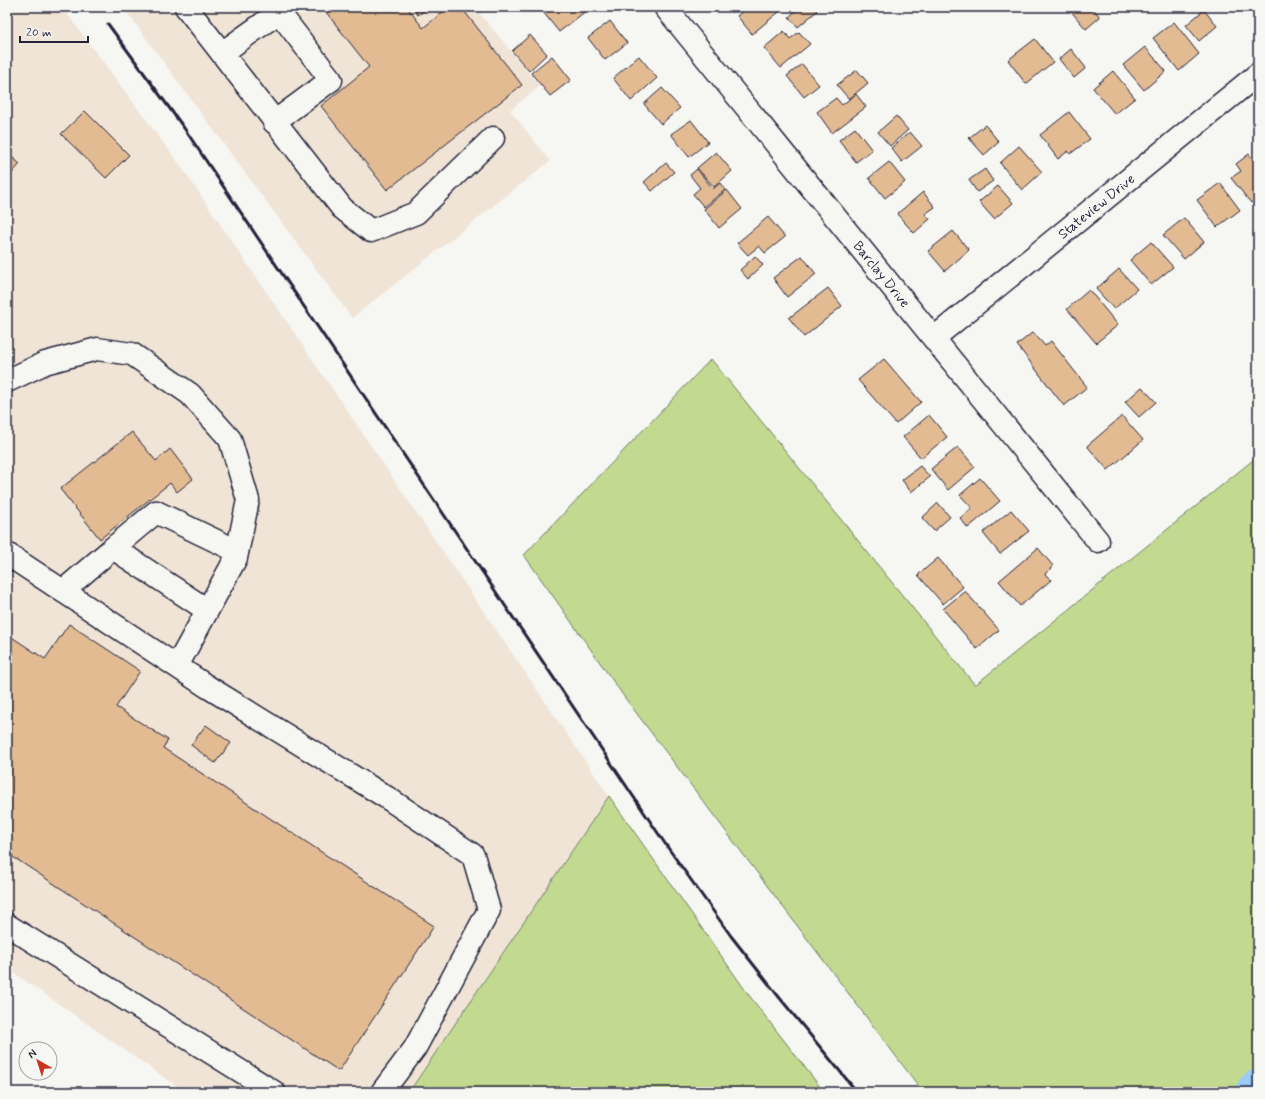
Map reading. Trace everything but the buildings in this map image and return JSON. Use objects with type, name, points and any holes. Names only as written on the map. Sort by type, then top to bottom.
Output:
[{"type":"street","points":[[186,7],[342,208],[371,231],[416,213],[493,138]]},
{"type":"street","name":"Barclay Drive","points":[[669,8],[1098,541]]},
{"type":"street","points":[[222,53],[277,9],[331,80],[274,122]]},
{"type":"street","name":"Stateview Drive","points":[[934,338],[1258,74]]},
{"type":"street","points":[[7,381],[44,363],[97,350],[132,354],[190,394],[230,439],[248,500],[236,558],[177,666]]},
{"type":"street","points":[[63,591],[156,512],[237,551]]},
{"type":"street","points":[[113,548],[207,610]]},
{"type":"street","points":[[7,554],[177,666],[386,797],[473,855],[489,910],[415,1048],[382,1092]]},
{"type":"street","points":[[7,925],[274,1092]]},
{"type":"shaded area","points":[[7,7],[62,7],[180,165],[609,796],[409,1092],[185,1092],[7,968]]},
{"type":"shaded area","points":[[123,7],[474,7],[540,86],[510,110],[550,161],[352,318]]},
{"type":"green space","points":[[711,359],[975,685],[1258,456],[1258,1092],[923,1092],[625,698],[524,555]]},
{"type":"green space","points":[[609,796],[748,994],[824,1092],[409,1092]]},
{"type":"railway","points":[[108,24],[184,128],[666,845],[731,936],[857,1092]]}]
